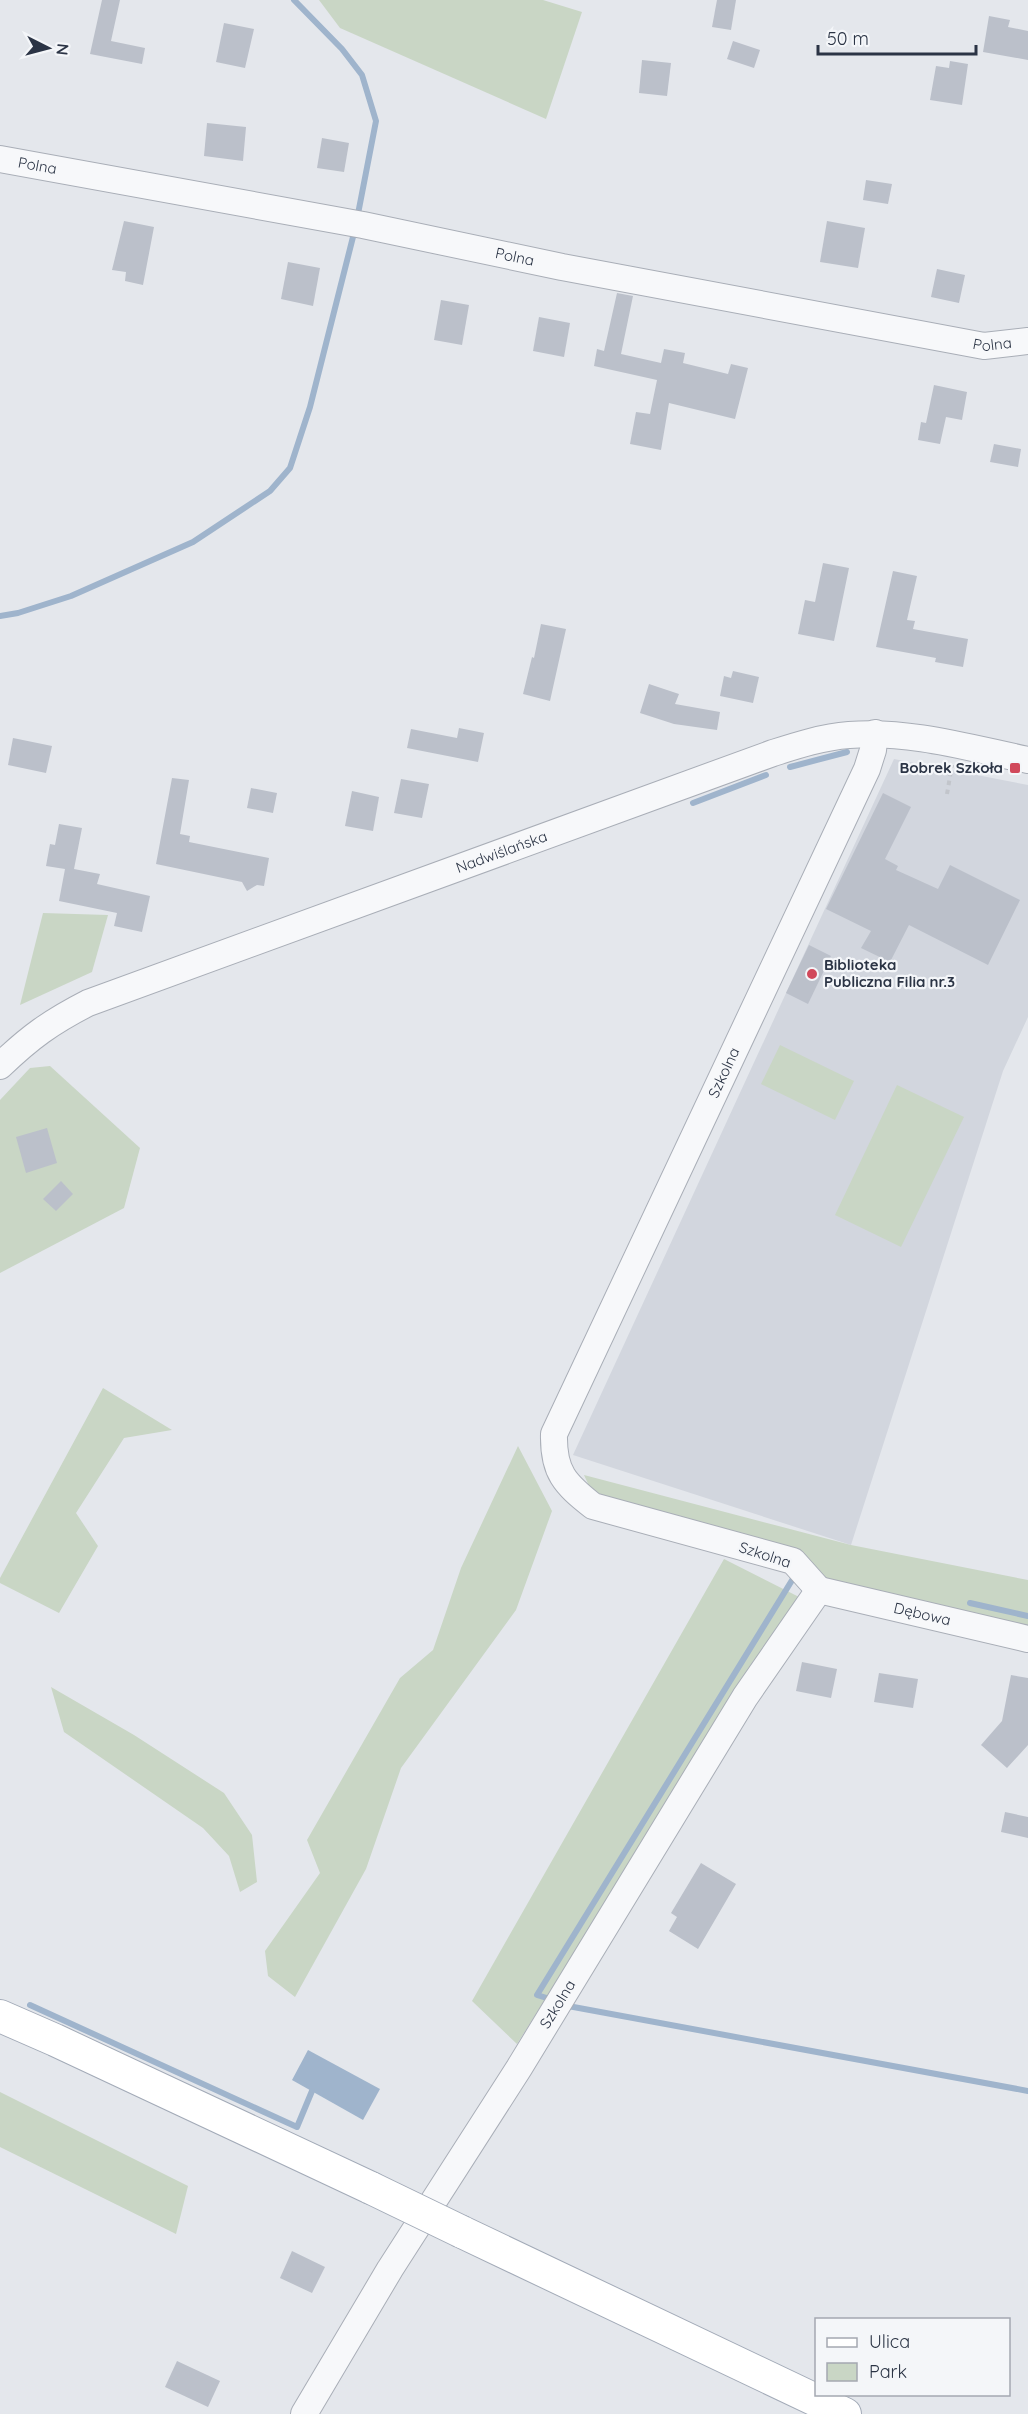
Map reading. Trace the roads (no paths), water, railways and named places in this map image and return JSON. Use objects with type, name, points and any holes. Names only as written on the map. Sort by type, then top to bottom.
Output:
[{"type":"main road","points":[[0,2016],[370,2188],[845,2414]]},
{"type":"street","name":"Polna","points":[[0,159],[355,224],[562,267],[984,346],[1028,341]]},
{"type":"street","name":"Nadwiślańska","points":[[0,1066],[26,1041],[55,1020],[88,1004],[773,753],[824,738],[875,733],[917,738],[1028,760]]},
{"type":"street","name":"Szkolna","points":[[304,2414],[390,2269],[519,2067],[739,1707],[819,1590],[793,1561],[593,1506],[573,1491],[560,1474],[553,1456],[554,1434],[862,780],[873,750],[875,733]]},
{"type":"street","name":"Dębowa","points":[[819,1590],[1028,1639]]},
{"type":"water","points":[[308,2050],[380,2089],[363,2120],[292,2080]]},
{"type":"waterway","points":[[294,0],[342,49],[362,75],[376,121],[357,219]]},
{"type":"waterway","points":[[0,616],[18,613],[71,596],[193,542],[270,491],[290,468],[310,407],[355,229]]},
{"type":"waterway","points":[[790,767],[847,752]]},
{"type":"waterway","points":[[693,803],[766,775]]},
{"type":"waterway","points":[[550,1999],[537,1995],[794,1577]]},
{"type":"waterway","points":[[970,1603],[1028,1616]]},
{"type":"waterway","points":[[30,2005],[297,2127],[312,2091]]},
{"type":"waterway","points":[[568,2006],[1028,2091]]},
{"type":"place","name":"Bobrek Szkoła","points":[[1015,768]]},
{"type":"place","name":"Biblioteka Publiczna Filia nr.3","points":[[812,974]]}]
